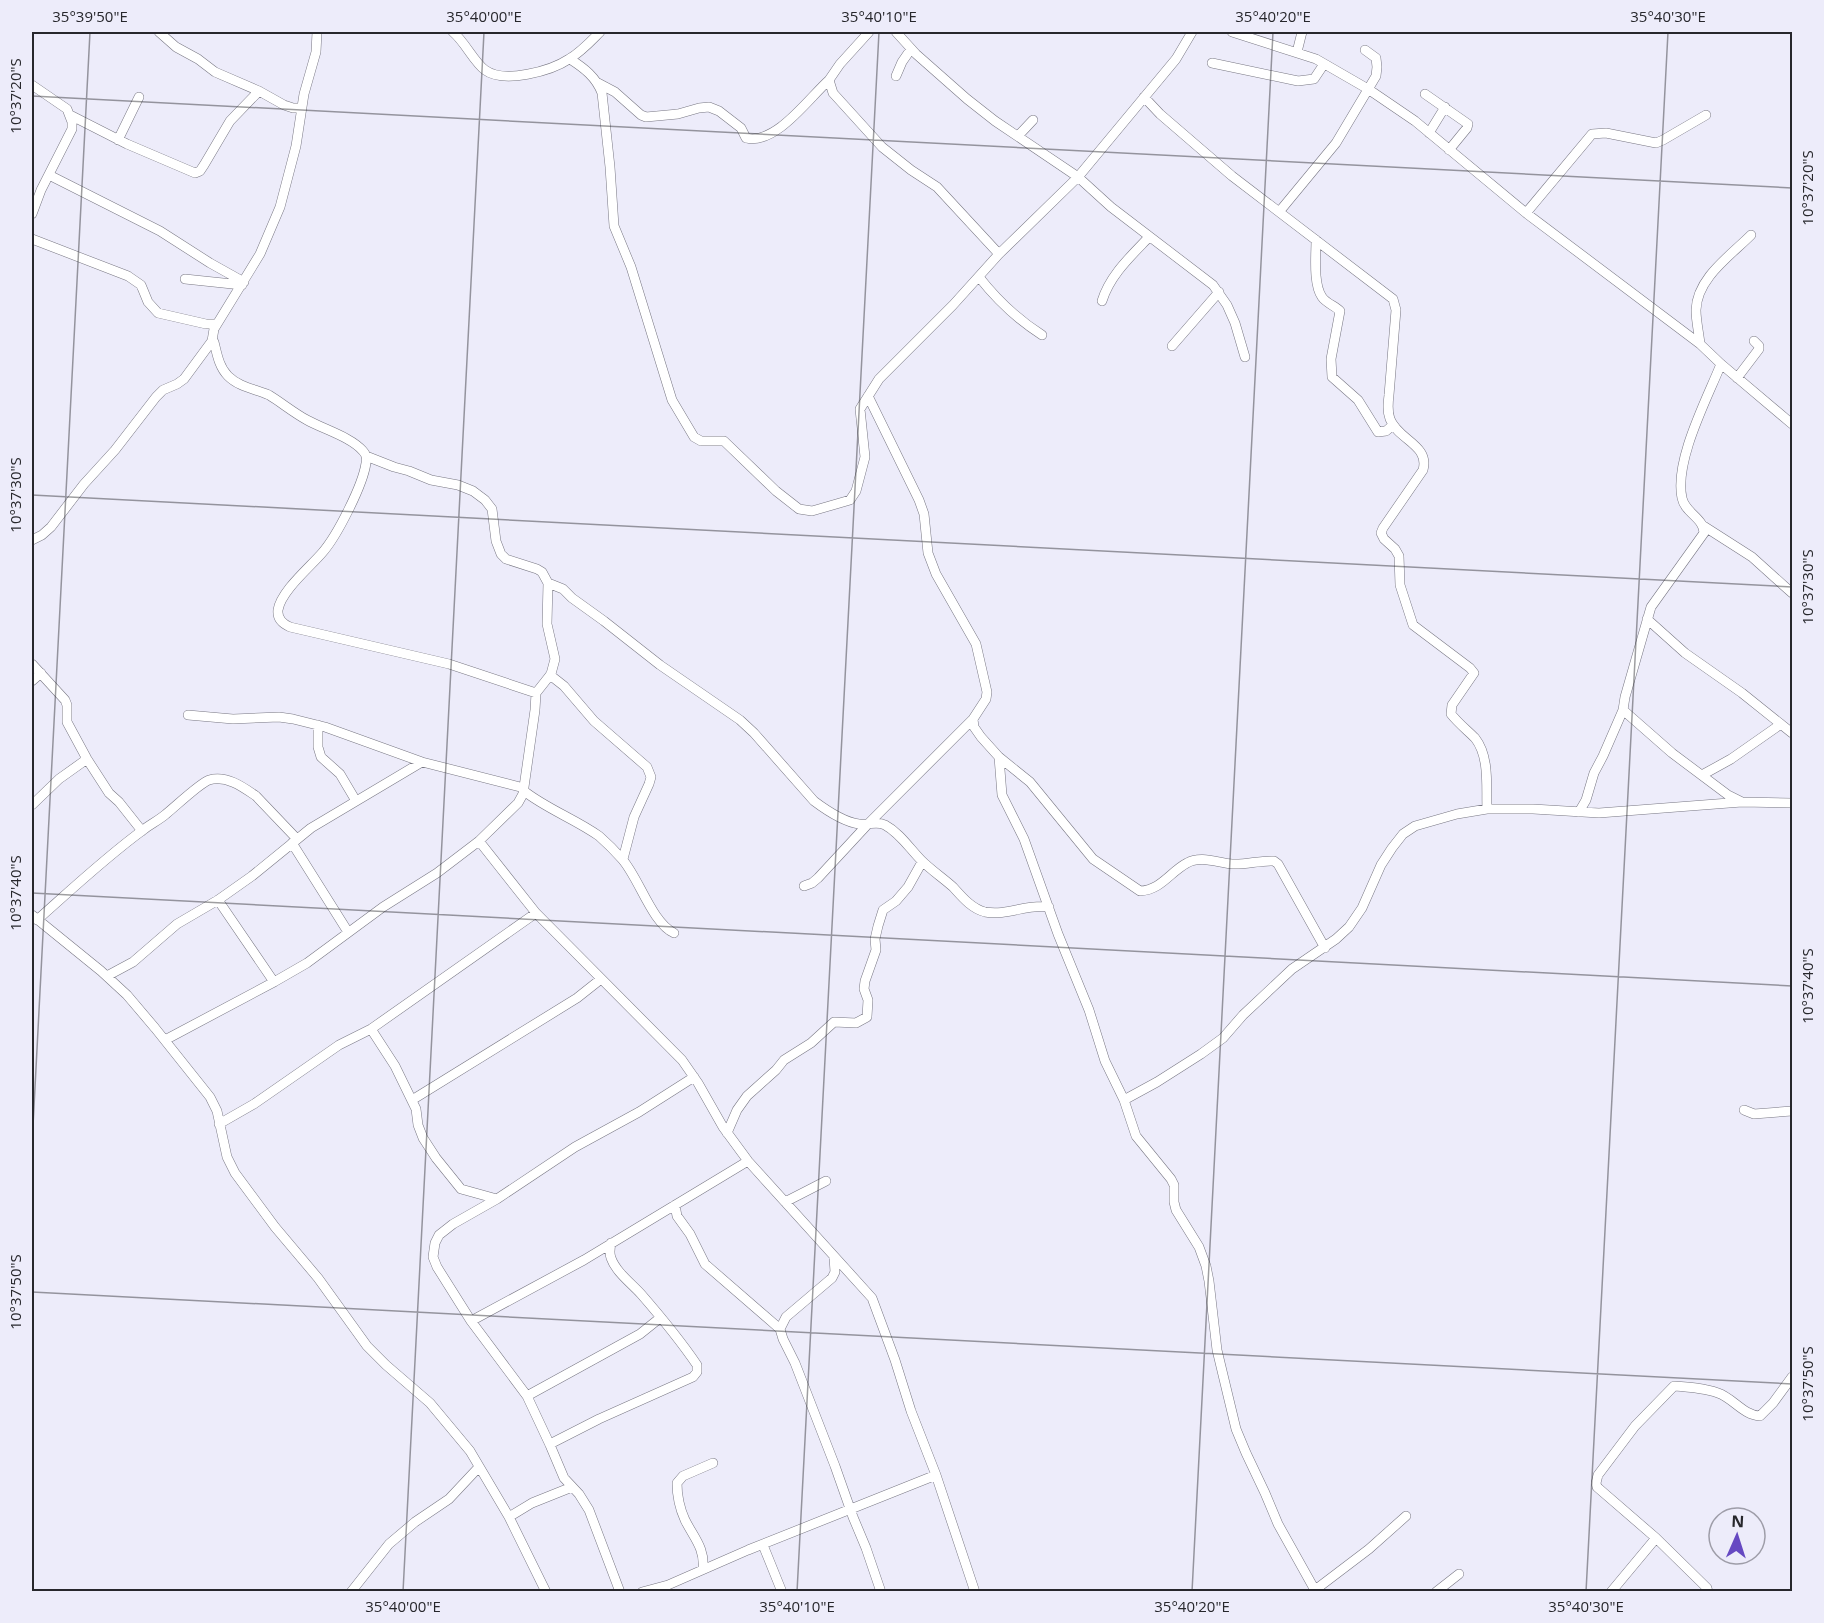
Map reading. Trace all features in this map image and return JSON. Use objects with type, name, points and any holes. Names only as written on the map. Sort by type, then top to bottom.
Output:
[{"type":"street","points":[[159,32],[176,47],[198,59],[214,72],[259,91],[284,105],[302,108]]},
{"type":"street","points":[[32,540],[51,527],[156,397],[163,390],[184,379],[212,341],[214,329],[269,235],[280,207],[316,52],[317,32]]},
{"type":"street","points":[[453,32],[462,39],[484,70],[509,76],[555,67],[570,59],[600,32]]},
{"type":"street","points":[[570,59],[646,117],[678,114],[705,107],[714,109],[741,128],[746,138],[749,139],[778,130],[829,80],[869,32]]},
{"type":"street","points":[[896,32],[967,99],[995,121],[1078,177],[1111,207],[1220,292],[1235,323],[1245,357]]},
{"type":"street","points":[[598,82],[604,103],[614,226],[631,267],[672,399],[694,437],[701,441],[723,441],[799,509],[808,511],[819,510],[850,500],[856,491],[865,457],[860,408],[879,379],[953,305],[999,254],[1078,177],[1176,59],[1192,32]]},
{"type":"street","points":[[1232,32],[1297,52],[1324,64],[1368,89],[1429,133],[1526,213],[1700,344],[1792,424]]},
{"type":"street","points":[[1297,52],[1302,32]]},
{"type":"street","points":[[896,76],[902,62],[912,49]]},
{"type":"street","points":[[1279,212],[1336,143],[1376,76],[1377,62],[1365,50]]},
{"type":"street","points":[[1212,63],[1298,81],[1314,79],[1324,64]]},
{"type":"street","points":[[829,80],[833,93],[882,147],[937,187],[999,254]]},
{"type":"street","points":[[32,85],[68,109],[72,129],[32,214]]},
{"type":"street","points":[[70,115],[118,140],[195,173],[200,171],[230,121],[259,91]]},
{"type":"street","points":[[1425,94],[1468,125],[1449,150]]},
{"type":"street","points":[[118,140],[139,97]]},
{"type":"street","points":[[1144,97],[1160,114],[1232,176],[1393,299],[1396,309],[1388,409],[1393,425],[1423,454],[1425,462],[1423,470],[1381,533],[1399,556],[1400,585],[1413,625],[1474,673],[1452,705],[1451,714],[1480,747],[1485,766],[1487,809]]},
{"type":"street","points":[[1429,133],[1445,107]]},
{"type":"street","points":[[1526,213],[1592,134],[1606,133],[1656,143],[1706,115]]},
{"type":"street","points":[[1018,136],[1033,120]]},
{"type":"street","points":[[49,175],[160,231],[243,283]]},
{"type":"street","points":[[1700,344],[1696,310],[1700,292],[1708,277],[1751,235]]},
{"type":"street","points":[[1102,301],[1119,268],[1149,237]]},
{"type":"street","points":[[32,239],[128,276],[146,293],[148,302],[158,314],[206,324],[217,324]]},
{"type":"street","points":[[1316,240],[1318,288],[1323,299],[1340,312],[1331,359],[1332,377],[1358,400],[1378,432],[1386,431],[1393,425]]},
{"type":"street","points":[[979,277],[993,296],[1013,315],[1042,335]]},
{"type":"street","points":[[184,279],[243,283]]},
{"type":"street","points":[[1172,346],[1220,292]]},
{"type":"street","points":[[165,1040],[307,963],[348,932],[437,873],[479,841],[518,803],[524,789],[536,693],[555,666],[547,624],[548,583],[542,572],[501,554],[496,541],[492,509],[485,500],[466,488],[431,480],[379,463],[366,456],[357,446],[306,420],[274,398],[244,386],[228,376],[223,369],[212,341]]},
{"type":"street","points":[[1737,378],[1758,351],[1759,346],[1754,341]]},
{"type":"street","points":[[1721,364],[1695,427],[1683,466],[1681,486],[1683,504],[1702,525],[1752,557],[1792,593]]},
{"type":"street","points":[[804,886],[818,878],[868,824],[973,719],[987,696],[976,644],[936,574],[928,553],[924,514],[919,500],[868,396]]},
{"type":"street","points":[[366,456],[365,470],[345,517],[324,552],[305,570],[285,595],[278,610],[280,621],[290,627],[449,664],[536,693]]},
{"type":"street","points":[[1579,812],[1623,710],[1651,607],[1703,536],[1702,525]]},
{"type":"street","points":[[548,583],[563,589],[660,665],[740,720],[823,808],[856,824],[875,822],[889,828],[912,848],[922,862],[979,910],[1004,913],[1030,906],[1049,907]]},
{"type":"street","points":[[1647,619],[1685,653],[1742,693],[1792,733]]},
{"type":"street","points":[[32,664],[66,700],[67,722],[87,759],[109,793],[142,831]]},
{"type":"street","points":[[32,681],[41,673]]},
{"type":"street","points":[[550,675],[564,686],[594,721],[638,762],[647,767],[650,773],[650,783],[634,817],[623,860]]},
{"type":"street","points":[[1623,710],[1672,753],[1728,795],[1742,802]]},
{"type":"street","points":[[188,715],[233,719],[279,717],[318,725],[422,762],[524,789],[539,802],[597,835],[623,860],[652,909],[664,925],[674,933]]},
{"type":"street","points":[[973,719],[974,727],[999,757],[1030,782],[1093,859],[1140,891],[1157,887],[1186,863],[1195,860],[1231,864],[1274,861],[1278,864],[1325,948]]},
{"type":"street","points":[[1702,775],[1731,759],[1781,724]]},
{"type":"street","points":[[318,725],[318,747],[321,757],[340,774],[356,801]]},
{"type":"street","points":[[999,757],[1002,795],[1024,839],[1136,1136],[1171,1179],[1174,1185],[1176,1210],[1202,1255],[1209,1281],[1221,1370],[1236,1429],[1245,1453],[1278,1524],[1316,1591],[1406,1516]]},
{"type":"street","points":[[32,805],[58,779],[87,759]]},
{"type":"street","points":[[107,976],[133,962],[177,924],[218,900],[252,876],[311,828],[422,762]]},
{"type":"street","points":[[348,932],[295,841],[256,796],[234,782],[220,779],[206,781],[34,918],[107,976],[127,995],[210,1097],[217,1111],[227,1157],[235,1173],[275,1227],[318,1278],[367,1346],[430,1403],[470,1451],[509,1517],[546,1592]]},
{"type":"street","points":[[1124,1100],[1157,1082],[1223,1038],[1243,1015],[1292,969],[1325,948],[1349,927],[1362,908],[1381,865],[1403,834],[1415,826],[1457,814],[1487,809],[1599,813],[1742,802],[1792,802]]},
{"type":"street","points":[[479,841],[536,913],[682,1060],[727,1133],[748,1161],[872,1299],[936,1475],[975,1592]]},
{"type":"street","points":[[727,1133],[737,1110],[747,1096],[784,1060],[811,1043],[834,1022],[856,1023],[867,1017],[868,1000],[864,989],[865,981],[876,950],[875,939],[883,910],[887,909],[908,887],[922,862]]},
{"type":"street","points":[[218,900],[274,982]]},
{"type":"street","points":[[219,1124],[254,1104],[339,1046],[371,1029],[536,913]]},
{"type":"street","points":[[412,1100],[577,998],[601,979]]},
{"type":"street","points":[[371,1029],[395,1066],[412,1100],[423,1138],[436,1158],[461,1189],[497,1199]]},
{"type":"street","points":[[608,1592],[619,1588],[589,1510],[579,1494],[564,1478],[527,1396],[471,1321],[437,1268],[433,1257],[435,1243],[439,1235],[453,1224],[497,1199],[575,1147],[639,1112],[694,1077]]},
{"type":"street","points":[[1744,1110],[1754,1114],[1792,1111]]},
{"type":"street","points":[[471,1321],[611,1244],[748,1161]]},
{"type":"street","points":[[785,1202],[826,1181]]},
{"type":"street","points":[[675,1205],[677,1216],[690,1234],[705,1264],[780,1329],[835,1466],[880,1592]]},
{"type":"street","points":[[550,1444],[696,1375],[697,1365],[670,1328],[611,1259],[609,1252],[611,1244]]},
{"type":"street","points":[[780,1329],[786,1317],[832,1278],[836,1272],[834,1257]]},
{"type":"street","points":[[527,1396],[640,1334],[660,1318]]},
{"type":"street","points":[[1708,1592],[1707,1588],[1656,1538],[1597,1487],[1598,1475],[1635,1426],[1674,1386],[1694,1387],[1718,1393],[1747,1412],[1760,1416],[1773,1403],[1792,1377]]},
{"type":"street","points":[[703,1569],[704,1556],[685,1519],[677,1483],[683,1476],[712,1463]]},
{"type":"street","points":[[351,1592],[390,1544],[415,1522],[448,1499],[479,1467]]},
{"type":"street","points":[[642,1592],[668,1585],[936,1475]]},
{"type":"street","points":[[509,1517],[532,1503],[572,1487]]},
{"type":"street","points":[[1611,1592],[1656,1538]]},
{"type":"street","points":[[763,1545],[782,1592]]},
{"type":"street","points":[[1436,1592],[1459,1574]]}]
